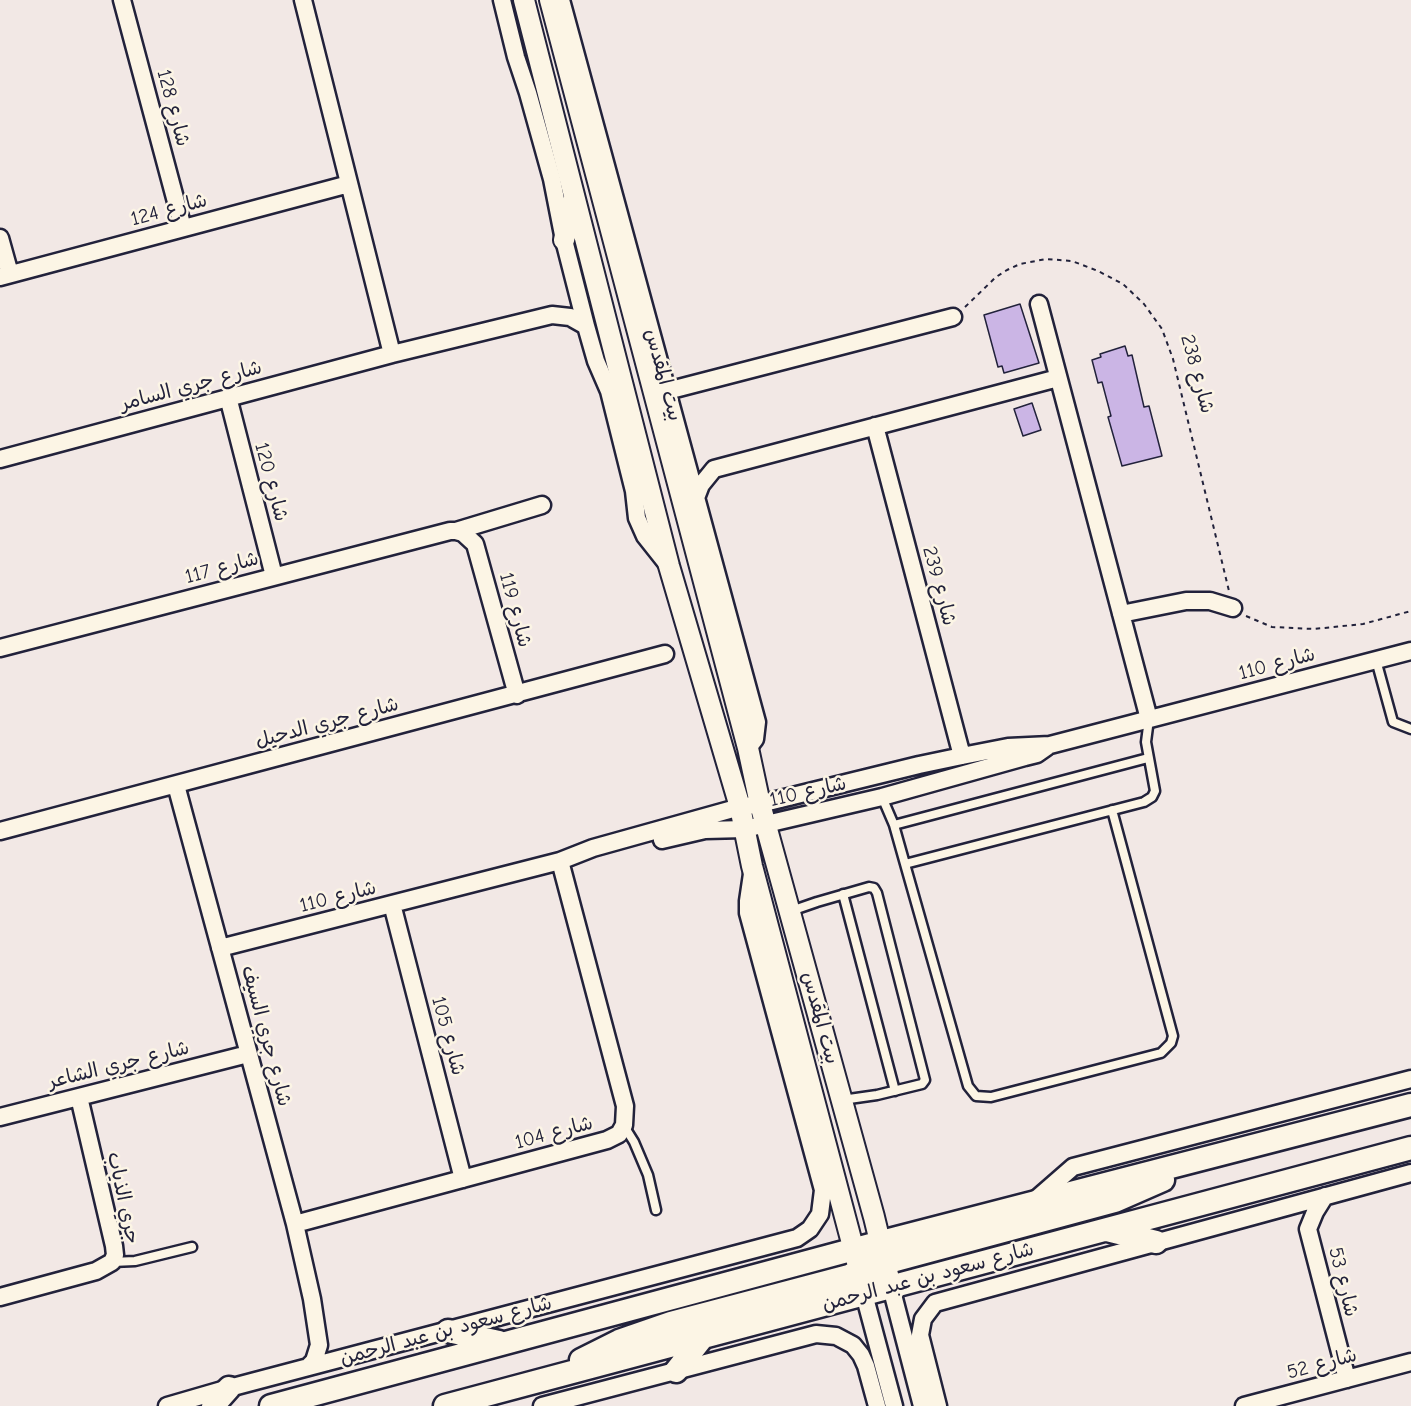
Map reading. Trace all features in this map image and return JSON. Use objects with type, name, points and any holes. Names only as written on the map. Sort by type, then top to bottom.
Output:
[{"type":"main road","name":"شارع سعود بن عبد الرحمن","points":[[271,1406],[855,1249],[883,1252],[1032,1203],[1411,1105]]},
{"type":"main road","name":"شارع سعود بن عبد الرحمن","points":[[445,1406],[1411,1148]]},
{"type":"main road","points":[[549,1378],[600,1350],[642,1333],[849,1276],[871,1263],[878,1251],[883,1252],[1114,1201],[1160,1182],[1204,1158]]},
{"type":"main road","points":[[1105,1230],[1156,1242]]},
{"type":"main road","points":[[864,1294],[869,1277],[879,1266],[883,1252]]},
{"type":"main road","points":[[448,1331],[504,1343]]},
{"type":"main road","points":[[676,1371],[703,1337]]},
{"type":"main road","points":[[213,1406],[229,1388]]},
{"type":"street","name":"شارع 128","points":[[122,0],[183,228]]},
{"type":"street","points":[[303,0],[392,354]]},
{"type":"street","name":"بيت المقدس","points":[[502,0],[516,57],[552,178],[564,240],[586,326],[596,361],[609,391],[634,491],[637,518],[645,536],[669,566]]},
{"type":"street","name":"بيت المقدس","points":[[524,0],[669,566],[740,807],[752,866],[855,1249],[864,1294]]},
{"type":"street","name":"بيت المقدس","points":[[561,3],[574,69],[748,748],[760,804],[891,1287]]},
{"type":"street","name":"بيت المقدس","points":[[574,69],[667,391],[757,722],[755,739],[748,748]]},
{"type":"street","name":"شارع 124","points":[[5,276],[349,184]]},
{"type":"street","points":[[564,240],[574,192]]},
{"type":"street","points":[[0,238],[5,276]]},
{"type":"street","points":[[552,315],[564,304],[576,284]]},
{"type":"street","points":[[1039,304],[1149,719]]},
{"type":"street","name":"شارع جري السامر","points":[[0,459],[392,354],[552,315],[570,317],[586,326]]},
{"type":"street","points":[[667,391],[953,317]]},
{"type":"street","points":[[696,498],[705,479],[714,469],[1058,378]]},
{"type":"street","name":"شارع 120","points":[[228,397],[274,576]]},
{"type":"street","name":"شارع 239","points":[[875,426],[962,756]]},
{"type":"street","points":[[683,449],[714,469]]},
{"type":"street","name":"شارع 117","points":[[0,648],[450,531],[463,534],[542,505]]},
{"type":"street","name":"شارع 119","points":[[463,534],[477,552],[517,695]]},
{"type":"street","points":[[1121,614],[1186,601],[1210,602],[1233,609]]},
{"type":"street","name":"شارع 110","points":[[220,948],[565,859],[593,848],[740,807],[962,756],[1008,747],[1050,745],[1411,651]]},
{"type":"street","name":"شارع جري الدحيل","points":[[0,831],[665,654]]},
{"type":"street","name":"شارع 110","points":[[565,859],[595,855],[705,830],[745,829],[882,796],[1031,756],[1050,745]]},
{"type":"street","name":"شارع جري السيف","points":[[176,785],[312,1299],[319,1345],[314,1361],[308,1367]]},
{"type":"street","points":[[565,859],[625,1106],[624,1125]]},
{"type":"street","name":"بيت المقدس","points":[[752,866],[748,913],[823,1190],[819,1214]]},
{"type":"street","name":"شارع 105","points":[[392,904],[464,1179]]},
{"type":"street","name":"شارع جري الشاعر","points":[[0,1117],[248,1054]]},
{"type":"street","name":"شارع سعود بن عبد الرحمن","points":[[1032,1203],[1073,1167],[1411,1079]]},
{"type":"street","name":"جري الذياب","points":[[0,1297],[96,1271],[112,1262],[115,1255],[79,1097]]},
{"type":"street","name":"شارع 104","points":[[294,1224],[607,1140],[618,1134],[624,1125]]},
{"type":"street","name":"شارع سعود بن عبد الرحمن","points":[[939,1406],[920,1335],[921,1323],[930,1308],[942,1300],[1411,1173]]},
{"type":"street","name":"شارع 53","points":[[1325,1196],[1308,1230],[1347,1379]]},
{"type":"street","name":"شارع 53","points":[[1273,1210],[1292,1217],[1308,1230]]},
{"type":"street","name":"شارع سعود بن عبد الرحمن","points":[[167,1406],[797,1238],[810,1229],[819,1214]]},
{"type":"street","points":[[891,1287],[922,1406]]},
{"type":"street","points":[[864,1294],[894,1406]]},
{"type":"street","name":"شارع جري السيف","points":[[312,1299],[328,1341],[347,1357]]},
{"type":"street","name":"شارع سعود بن عبد الرحمن","points":[[542,1406],[816,1334],[836,1336],[853,1346],[861,1355],[877,1406]]},
{"type":"street","name":"شارع 52","points":[[1244,1406],[1411,1362]]},
{"type":"lane","points":[[1376,660],[1393,722],[1411,729]]},
{"type":"lane","points":[[905,864],[1149,800],[1155,787],[1146,742],[1149,719]]},
{"type":"lane","points":[[894,825],[1148,758]]},
{"type":"lane","points":[[882,796],[894,825],[968,1086],[976,1096],[991,1097],[1161,1053],[1171,1043],[1173,1036],[1112,810]]},
{"type":"lane","points":[[791,912],[869,887],[874,888],[877,893],[926,1080],[924,1084],[895,1091],[842,1100]]},
{"type":"lane","points":[[843,894],[895,1091]]},
{"type":"lane","points":[[624,1125],[645,1167],[656,1210]]},
{"type":"lane","points":[[112,1262],[135,1261],[192,1247]]},
{"type":"path","name":"شارع 238","points":[[953,317],[996,277],[1007,270],[1020,264],[1046,259],[1072,261],[1098,271],[1123,284],[1144,304],[1162,328],[1173,359],[1233,609]]},
{"type":"path","points":[[1233,609],[1258,622],[1288,629],[1346,626],[1411,611]]},
{"type":"building","points":[[1020,304],[1039,363],[1004,373],[1002,366],[998,367],[984,315]]},
{"type":"building","points":[[1125,346],[1128,356],[1132,355],[1144,407],[1149,406],[1162,456],[1122,466],[1108,417],[1111,416],[1102,382],[1098,383],[1092,360],[1101,357],[1100,354]]},
{"type":"building","points":[[1032,403],[1041,430],[1023,436],[1014,409]]}]
